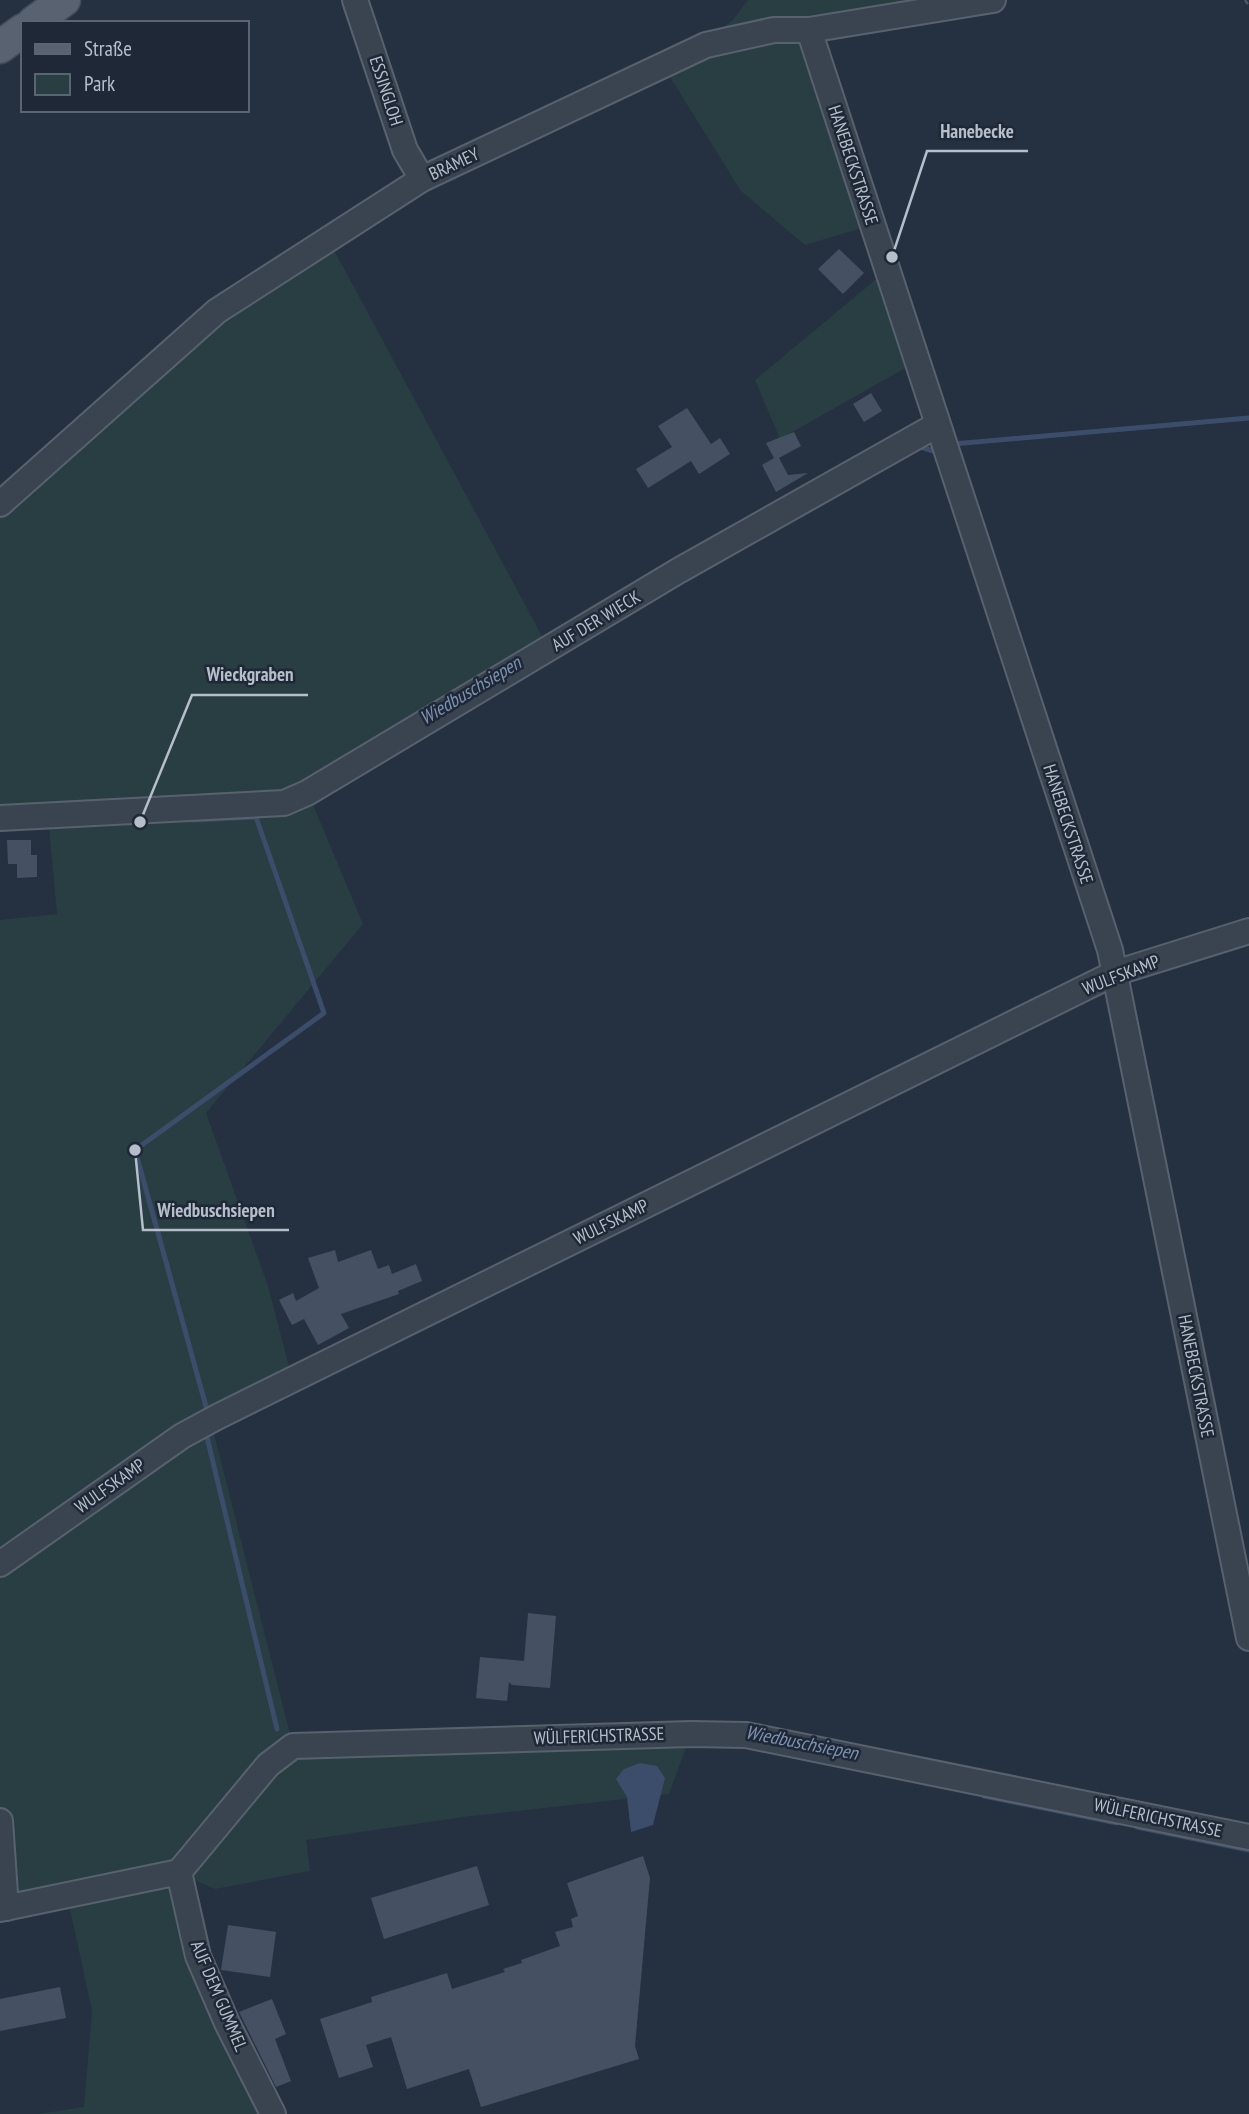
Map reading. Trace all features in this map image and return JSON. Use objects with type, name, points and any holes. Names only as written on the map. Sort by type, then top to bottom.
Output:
[{"type":"main road","points":[[36,21],[64,0]]},
{"type":"main road","points":[[0,47],[21,31]]},
{"type":"street","name":"ESSINGLOH","points":[[355,0],[405,150],[422,179]]},
{"type":"street","name":"BRAMEY","points":[[0,504],[217,311],[327,237],[422,179],[706,45],[774,30],[809,30],[993,0]]},
{"type":"street","name":"HANEBECKSTRASSE","points":[[809,30],[1110,950],[1249,1639]]},
{"type":"street","name":"AUF DER WIECK","points":[[0,818],[266,805],[296,798],[678,571],[937,425]]},
{"type":"street","name":"WULFSKAMP","points":[[0,1564],[182,1436],[218,1417],[1115,973],[1249,931]]},
{"type":"street","name":"WÜLFERICHSTRASSE","points":[[179,1872],[268,1765],[286,1748],[306,1745],[691,1734],[746,1735],[1249,1837]]},
{"type":"street","points":[[0,1821],[3,1909],[179,1872]]},
{"type":"street","name":"AUF DEM GUMMEL","points":[[179,1872],[198,1956],[227,2023],[273,2114]]},
{"type":"path","points":[[1245,0],[1249,6]]},
{"type":"green space","points":[[748,0],[921,0],[810,30],[872,225],[805,245],[741,191],[665,69],[733,20]]},
{"type":"green space","points":[[327,237],[549,649],[308,793],[363,924],[206,1113],[268,1286],[291,1374],[212,1426],[293,1746],[691,1734],[669,1794],[463,1817],[306,1840],[310,1871],[215,1889],[179,1873],[198,1956],[273,2114],[38,2114],[84,2107],[92,2011],[65,1886],[0,1898],[0,920],[57,914],[48,816],[0,818],[0,504],[217,311]]},
{"type":"green space","points":[[887,270],[916,362],[780,439],[755,380]]},
{"type":"water","points":[[640,1763],[657,1766],[665,1778],[653,1825],[631,1832],[627,1797],[616,1779],[624,1769]]},
{"type":"building","points":[[839,249],[864,273],[843,294],[818,269]]},
{"type":"building","points":[[871,393],[882,411],[864,422],[853,404]]},
{"type":"building","points":[[687,408],[711,444],[720,438],[730,454],[699,474],[691,461],[648,488],[636,469],[672,447],[658,426]]},
{"type":"building","points":[[794,432],[801,446],[779,458],[788,475],[808,473],[776,492],[762,465],[774,458],[766,443]]},
{"type":"building","points":[[7,840],[31,840],[31,855],[37,855],[37,877],[17,878],[17,864],[8,864]]},
{"type":"building","points":[[335,1250],[338,1262],[371,1250],[378,1269],[389,1265],[392,1274],[416,1264],[422,1281],[398,1291],[399,1294],[341,1314],[349,1328],[318,1345],[304,1319],[292,1325],[279,1300],[293,1293],[296,1301],[319,1288],[308,1258]]},
{"type":"building","points":[[528,1613],[556,1616],[550,1688],[512,1685],[509,1682],[507,1701],[476,1698],[480,1657],[524,1661]]},
{"type":"building","points":[[643,1856],[650,1878],[635,2046],[639,2059],[481,2107],[469,2069],[407,2089],[391,2037],[366,2045],[373,2067],[339,2078],[320,2019],[372,2002],[371,1997],[447,1973],[452,1989],[505,1972],[503,1969],[522,1963],[521,1960],[560,1946],[555,1932],[573,1927],[571,1919],[578,1916],[567,1883]]},
{"type":"building","points":[[477,1866],[489,1905],[384,1939],[371,1898]]},
{"type":"building","points":[[228,1925],[276,1932],[270,1977],[221,1970]]},
{"type":"building","points":[[60,1987],[66,2018],[0,2031],[0,1999]]},
{"type":"building","points":[[272,1999],[286,2034],[275,2039],[291,2081],[276,2087],[239,2012]]},
{"type":"waterway","points":[[952,441],[953,444],[1249,418]]},
{"type":"waterway","name":"Wiedbuschsiepen","points":[[917,446],[937,452]]},
{"type":"waterway","points":[[192,820],[256,817]]},
{"type":"waterway","name":"Wiedbuschsiepen","points":[[207,1410],[135,1150],[324,1013],[256,817]]},
{"type":"waterway","name":"Wiedbuschsiepen","points":[[206,1433],[277,1729]]},
{"type":"waterway","name":"Wiedbuschsiepen","points":[[984,1796],[1117,1823]]},
{"type":"waterway","name":"Wiedbuschsiepen","points":[[1137,1827],[1249,1850]]},
{"type":"place","name":"Hanebecke","points":[[892,257]]},
{"type":"place","name":"Wieckgraben","points":[[140,822]]},
{"type":"place","name":"Wiedbuschsiepen","points":[[135,1150]]}]
